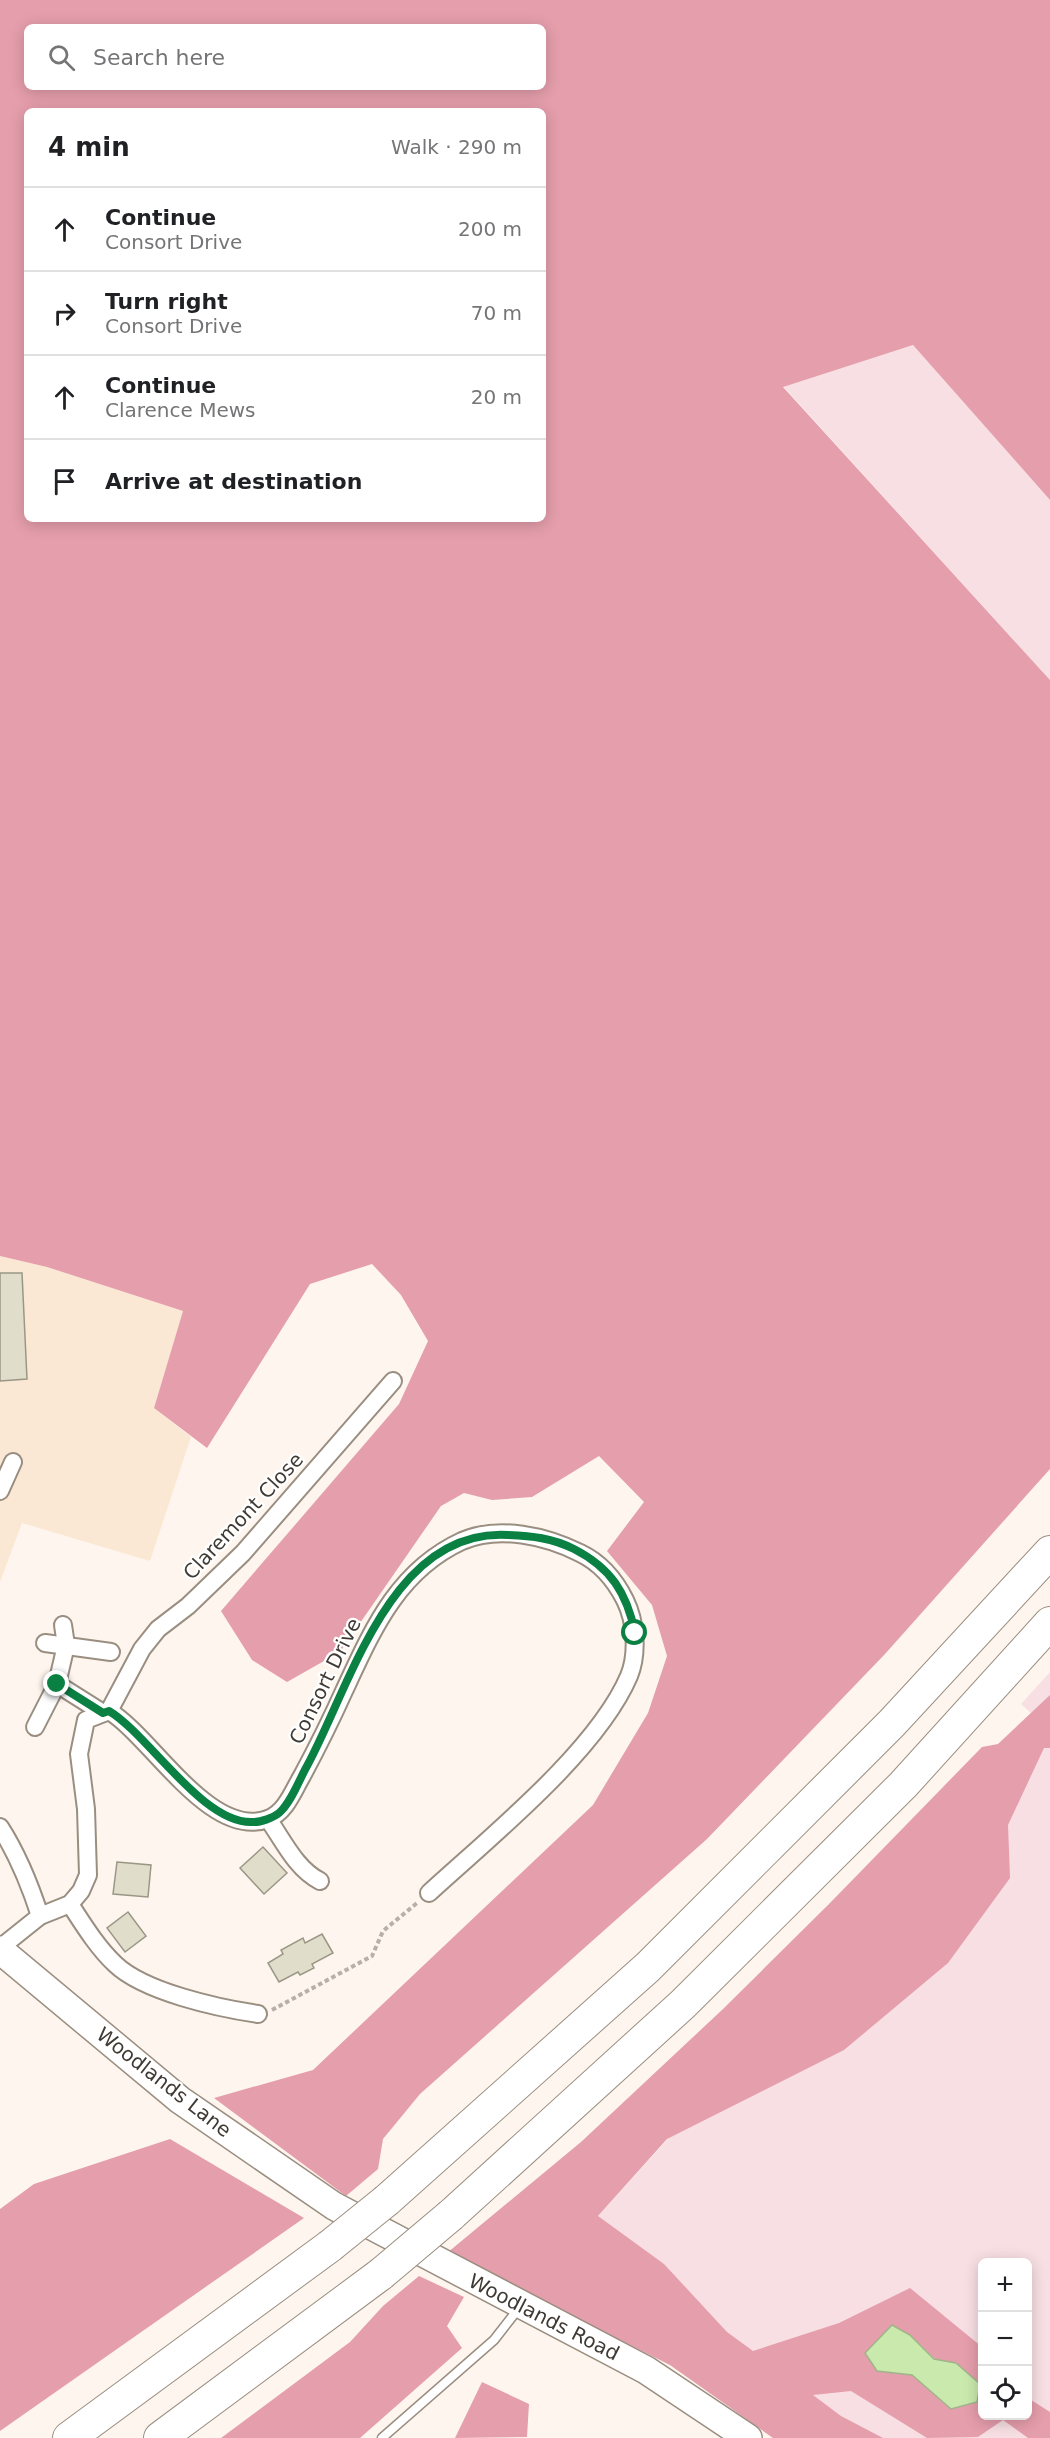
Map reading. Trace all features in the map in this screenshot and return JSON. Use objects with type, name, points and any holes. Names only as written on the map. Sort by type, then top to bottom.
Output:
[{"type":"highway","points":[[69,2438],[330,2246],[387,2200],[648,1966],[892,1723],[1050,1552]]},
{"type":"highway","points":[[160,2438],[381,2274],[451,2215],[700,1987],[903,1785],[1050,1623]]},
{"type":"main road","name":"Woodlands Lane","points":[[0,1949],[180,2100],[334,2206]]},
{"type":"main road","name":"Woodlands Road","points":[[334,2206],[646,2370],[748,2438]]},
{"type":"street","name":"Claremont Close","points":[[106,1712],[142,1649],[158,1629],[188,1605],[243,1553],[393,1381]]},
{"type":"street","points":[[0,1491],[14,1462]]},
{"type":"street","name":"Consort Drive","points":[[268,1819],[279,1813],[292,1794],[345,1690],[370,1632],[389,1602],[410,1577],[434,1557],[464,1540],[492,1534],[543,1537],[568,1546],[590,1558],[616,1582],[621,1591],[630,1610],[635,1633],[630,1673],[608,1713],[584,1743],[543,1787],[429,1893]]},
{"type":"street","points":[[35,1727],[57,1684],[66,1646],[63,1625]]},
{"type":"street","points":[[45,1643],[111,1652]]},
{"type":"street","points":[[57,1684],[124,1720],[173,1774],[205,1801],[231,1817],[252,1823],[268,1819],[298,1863],[311,1876],[321,1881]]},
{"type":"street","points":[[0,1949],[40,1916],[70,1904],[81,1891],[88,1875],[86,1809],[79,1754],[86,1720],[106,1712]]},
{"type":"street","points":[[0,1827],[27,1877],[40,1916]]},
{"type":"street","points":[[70,1904],[115,1964],[141,1983],[230,2010],[258,2014]]},
{"type":"lane","points":[[382,2438],[494,2340],[521,2306]]},
{"type":"path","points":[[258,2014],[267,2012],[372,1956],[383,1931],[429,1893]]},
{"type":"shaded area","points":[[0,0],[1050,0],[1050,500],[913,345],[783,387],[1050,680],[1050,1469],[885,1654],[707,1839],[420,2094],[383,2139],[378,2169],[346,2196],[214,2098],[313,2070],[593,1805],[648,1713],[667,1656],[652,1605],[607,1551],[644,1502],[599,1456],[532,1497],[492,1500],[464,1493],[441,1506],[340,1652],[287,1682],[252,1660],[221,1611],[399,1404],[428,1341],[401,1295],[372,1264],[310,1284],[207,1448],[154,1408],[183,1311],[47,1267],[0,1256]]},
{"type":"shaded area","points":[[913,345],[1050,500],[1050,680],[783,386]]},
{"type":"shaded area","points":[[0,1256],[47,1267],[183,1311],[154,1408],[191,1437],[150,1561],[22,1523],[0,1582]]},
{"type":"shaded area","points":[[1050,1672],[1050,2438],[773,2438],[670,2365],[527,2295],[835,1954],[998,1744],[1031,1713],[1021,1704]]},
{"type":"shaded area","points":[[1050,1695],[1050,1748],[1044,1748],[1008,1825],[1010,1878],[948,1963],[844,2050],[667,2139],[598,2216],[664,2264],[727,2332],[753,2351],[839,2323],[910,2288],[978,2344],[978,2382],[956,2363],[935,2359],[910,2335],[912,2375],[951,2409],[977,2402],[978,2396],[978,2420],[1003,2420],[978,2437],[927,2438],[851,2391],[813,2395],[841,2416],[883,2438],[773,2438],[670,2365],[447,2253],[581,2142],[723,2009],[982,1747],[998,1744]]},
{"type":"shaded area","points":[[170,2139],[304,2218],[0,2431],[0,2209],[34,2184]]},
{"type":"shaded area","points":[[419,2276],[464,2297],[447,2326],[462,2348],[360,2438],[221,2438],[350,2342],[383,2306]]},
{"type":"shaded area","points":[[892,2325],[910,2335],[934,2359],[956,2363],[978,2382],[977,2402],[951,2409],[912,2375],[877,2371],[865,2353]]},
{"type":"shaded area","points":[[482,2382],[529,2404],[527,2437],[455,2438]]},
{"type":"shaded area","points":[[1032,2401],[1050,2412],[1050,2438],[1028,2438],[1003,2420],[1032,2420]]},
{"type":"building","points":[[0,1273],[22,1273],[27,1379],[0,1381]]},
{"type":"building","points":[[263,1847],[287,1873],[264,1894],[240,1868]]},
{"type":"building","points":[[117,1862],[151,1865],[148,1897],[113,1894]]},
{"type":"building","points":[[128,1912],[146,1936],[125,1952],[107,1928]]},
{"type":"building","points":[[322,1934],[333,1953],[312,1964],[314,1968],[300,1975],[298,1972],[279,1982],[268,1963],[283,1954],[281,1950],[303,1938],[305,1943]]},
{"type":"route","points":[[57,1684],[103,1713],[109,1711],[124,1720],[189,1790],[231,1817],[252,1823],[268,1819],[279,1813],[292,1794],[345,1690],[370,1632],[389,1602],[410,1577],[434,1557],[464,1540],[492,1534],[543,1537],[568,1546],[590,1558],[616,1582],[630,1610],[635,1633]]}]
